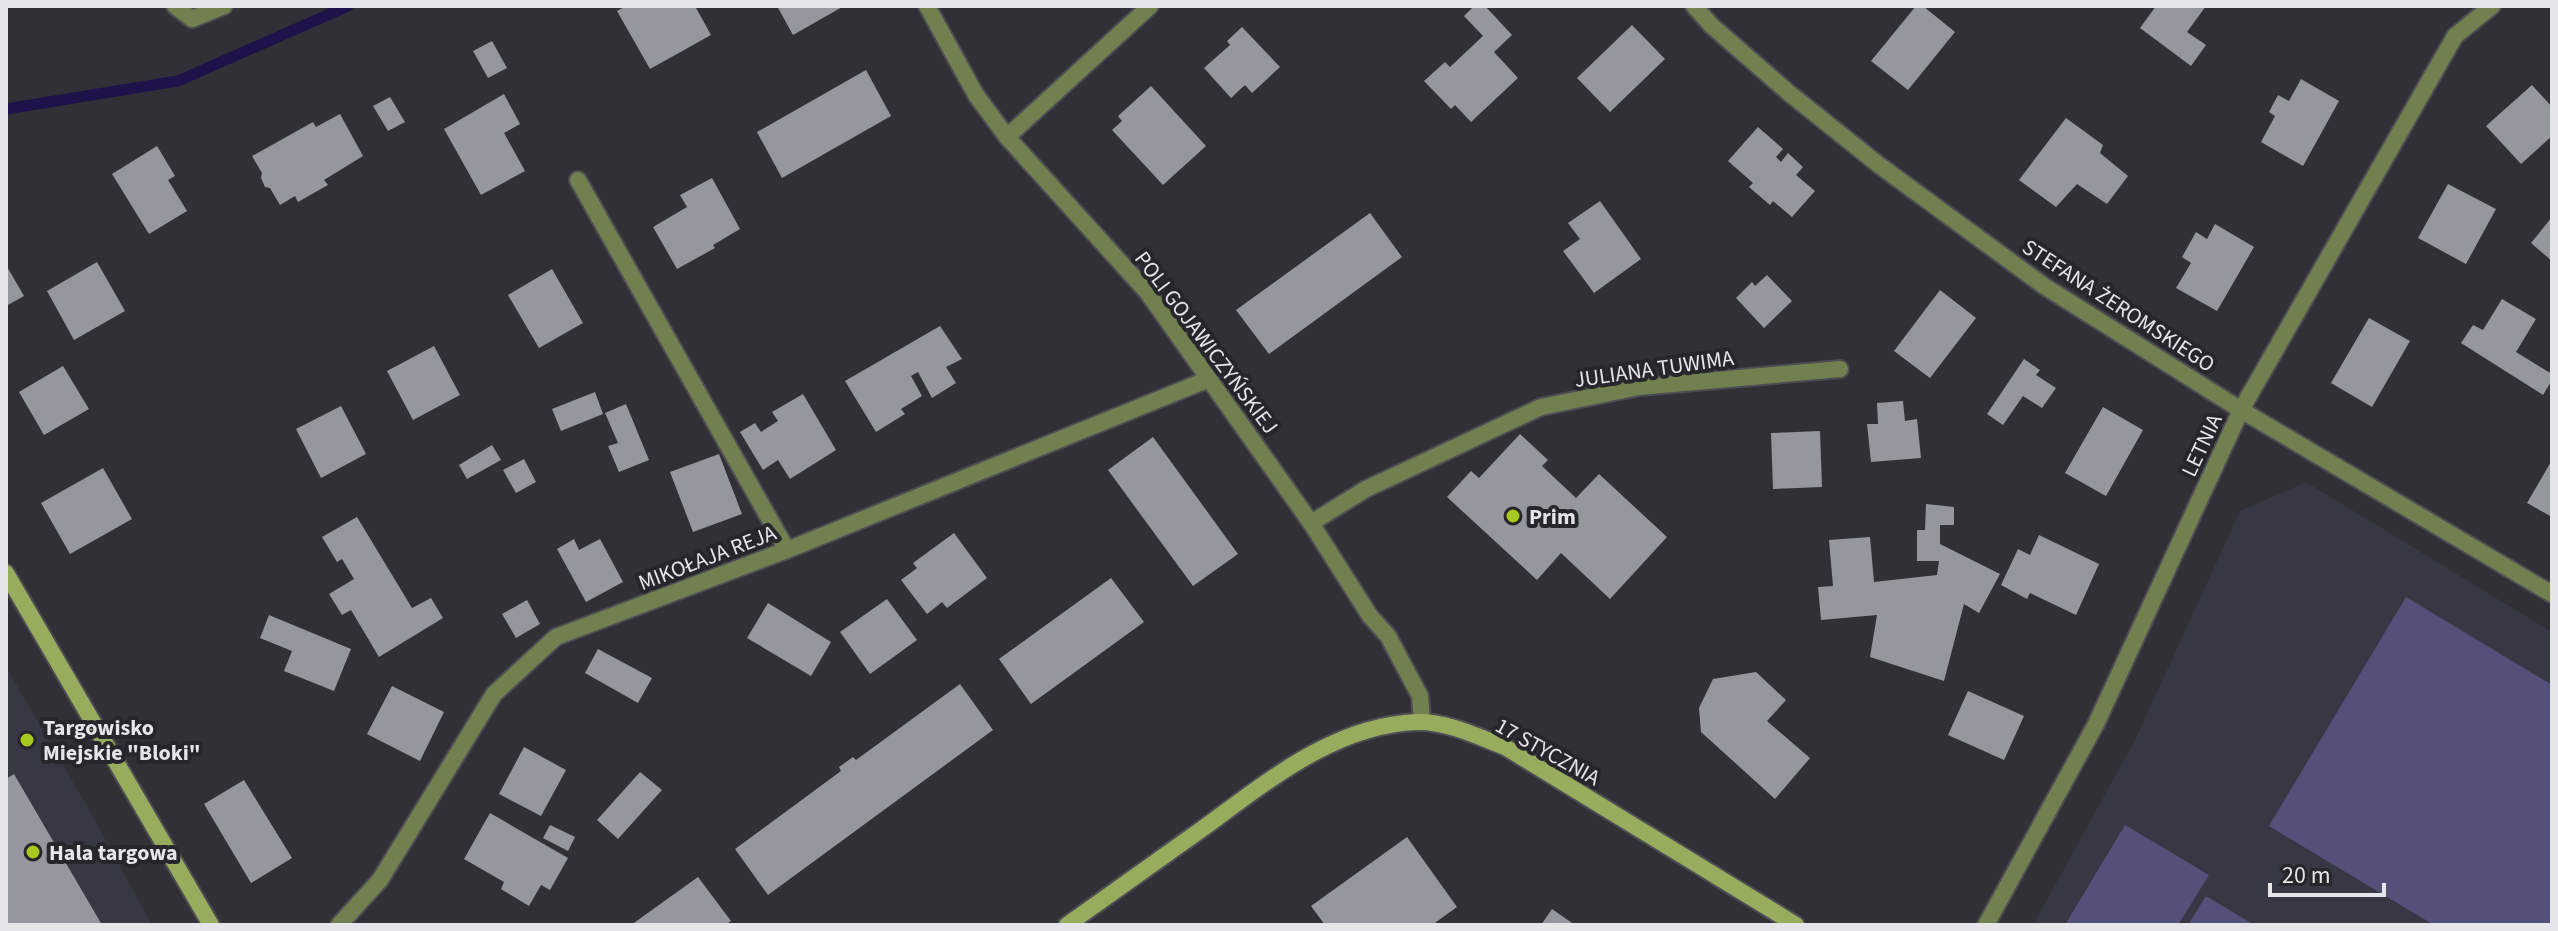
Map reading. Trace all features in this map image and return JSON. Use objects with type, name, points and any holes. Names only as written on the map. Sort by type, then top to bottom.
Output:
[{"type":"street","points":[[175,6],[192,19],[224,6]]},
{"type":"street","name":"POLI GOJAWICZYŃSKIEJ","points":[[927,6],[976,95],[1007,137],[1148,293],[1311,523],[1370,616],[1388,636],[1420,696],[1422,722]]},
{"type":"street","points":[[1007,137],[1150,6]]},
{"type":"street","name":"STEFANA ŻEROMSKIEGO","points":[[1694,6],[1712,26],[1789,93],[1879,165],[2044,286],[2241,410],[2552,594]]},
{"type":"street","name":"LETNIA","points":[[1986,925],[2096,724],[2241,410],[2455,36],[2492,6]]},
{"type":"street","points":[[578,180],[787,550]]},
{"type":"street","name":"JULIANA TUWIMA","points":[[1311,523],[1366,489],[1541,407],[1639,387],[1840,369]]},
{"type":"street","name":"MIKOŁAJA REJA","points":[[339,925],[380,880],[494,694],[556,637],[787,550],[1209,379]]},
{"type":"street","points":[[6,573],[211,925]]},
{"type":"street","name":"17 STYCZNIA","points":[[1067,925],[1299,761],[1353,734],[1387,725],[1422,722],[1463,731],[1505,747],[1796,925]]},
{"type":"shaded area","points":[[2306,482],[2552,632],[2552,925],[2033,925],[2135,740],[2240,511]]},
{"type":"shaded area","points":[[2406,597],[2552,685],[2552,925],[2434,925],[2269,826]]},
{"type":"shaded area","name":"Targowisko Miejskie \"Bloki\"","points":[[6,667],[91,813],[152,925],[6,925]]},
{"type":"shaded area","points":[[2125,825],[2209,875],[2178,925],[2065,925]]},
{"type":"shaded area","points":[[2206,896],[2254,925],[2188,925]]},
{"type":"building","points":[[626,6],[695,6],[711,35],[650,69],[617,11]]},
{"type":"building","points":[[777,6],[844,6],[793,35]]},
{"type":"building","points":[[1474,6],[1485,6],[1512,35],[1494,52],[1518,78],[1471,122],[1455,105],[1451,109],[1424,81],[1445,62],[1450,67],[1483,36],[1464,16]]},
{"type":"building","points":[[1916,6],[1923,6],[1955,32],[1908,90],[1871,61]]},
{"type":"building","points":[[2156,6],[2206,6],[2187,32],[2206,45],[2191,66],[2140,28]]},
{"type":"building","points":[[1632,25],[1665,59],[1610,112],[1577,78]]},
{"type":"building","points":[[1242,27],[1280,67],[1252,93],[1245,85],[1231,98],[1204,68],[1230,45],[1227,41]]},
{"type":"building","points":[[492,41],[507,68],[488,78],[473,51]]},
{"type":"building","points":[[866,70],[891,116],[782,178],[757,132]]},
{"type":"building","points":[[2301,79],[2339,101],[2303,166],[2261,142],[2275,116],[2269,112],[2278,95],[2289,101]]},
{"type":"building","points":[[2532,85],[2552,107],[2552,136],[2521,164],[2486,126]]},
{"type":"building","points":[[1151,86],[1206,146],[1163,185],[1112,130],[1122,121],[1118,116]]},
{"type":"building","points":[[504,94],[520,124],[504,133],[525,171],[481,195],[444,129]]},
{"type":"building","points":[[390,97],[405,122],[388,131],[373,106]]},
{"type":"building","points":[[340,114],[363,156],[324,180],[328,185],[298,202],[295,196],[280,205],[270,188],[265,187],[262,173],[252,156],[313,122],[316,127]]},
{"type":"building","points":[[2066,118],[2103,145],[2100,153],[2128,176],[2107,204],[2077,184],[2056,207],[2019,180]]},
{"type":"building","points":[[1758,127],[1783,149],[1776,157],[1781,162],[1788,153],[1803,167],[1796,175],[1815,191],[1792,217],[1773,201],[1770,205],[1749,187],[1753,183],[1728,161]]},
{"type":"building","points":[[157,146],[175,176],[168,180],[187,211],[149,234],[112,174]]},
{"type":"building","points":[[712,178],[740,229],[713,245],[715,248],[677,269],[653,227],[687,207],[680,195]]},
{"type":"building","points":[[2448,184],[2496,209],[2466,264],[2418,238]]},
{"type":"building","points":[[1600,201],[1641,259],[1594,293],[1563,251],[1580,239],[1568,223]]},
{"type":"building","points":[[1370,213],[1402,257],[1269,354],[1236,310]]},
{"type":"building","points":[[2552,217],[2552,261],[2531,243]]},
{"type":"building","points":[[2215,224],[2254,247],[2217,311],[2176,288],[2191,263],[2182,257],[2196,232],[2207,239]]},
{"type":"building","points":[[97,262],[125,311],[74,340],[47,291]]},
{"type":"building","points":[[6,265],[24,296],[6,306]]},
{"type":"building","points":[[552,269],[583,323],[539,348],[508,295]]},
{"type":"building","points":[[1767,275],[1792,301],[1764,328],[1736,298],[1752,282],[1755,286]]},
{"type":"building","points":[[1940,290],[1976,318],[1930,378],[1894,351]]},
{"type":"building","points":[[2502,299],[2536,319],[2516,352],[2552,374],[2543,395],[2461,343],[2473,325],[2483,330]]},
{"type":"building","points":[[2369,318],[2410,341],[2372,407],[2331,383]]},
{"type":"building","points":[[940,326],[962,359],[946,367],[956,383],[932,398],[918,372],[911,376],[922,396],[901,409],[905,414],[876,432],[845,381]]},
{"type":"building","points":[[434,346],[460,395],[413,420],[387,371]]},
{"type":"building","points":[[2024,359],[2040,370],[2036,375],[2056,388],[2042,408],[2023,396],[2003,425],[1987,414]]},
{"type":"building","points":[[63,366],[89,409],[44,435],[19,392]]},
{"type":"building","points":[[595,392],[603,414],[561,431],[552,409]]},
{"type":"building","points":[[803,394],[836,450],[790,479],[778,460],[763,470],[740,432],[755,423],[761,432],[778,421],[772,412]]},
{"type":"building","points":[[1903,401],[1905,421],[1917,419],[1921,458],[1871,462],[1867,424],[1878,424],[1877,403]]},
{"type":"building","points":[[626,404],[649,460],[619,472],[608,446],[618,443],[605,413]]},
{"type":"building","points":[[341,406],[366,454],[321,478],[296,429]]},
{"type":"building","points":[[2103,407],[2143,430],[2106,496],[2065,473]]},
{"type":"building","points":[[1820,431],[1822,487],[1773,489],[1771,433]]},
{"type":"building","points":[[1520,434],[1548,460],[1542,466],[1576,498],[1599,474],[1667,537],[1610,599],[1561,553],[1537,580],[1447,497],[1471,471],[1479,478]]},
{"type":"building","points":[[1153,437],[1238,554],[1193,586],[1108,470]]},
{"type":"building","points":[[492,445],[501,460],[467,479],[459,465]]},
{"type":"building","points":[[719,454],[742,514],[693,532],[670,472]]},
{"type":"building","points":[[524,459],[536,482],[516,493],[503,470]]},
{"type":"building","points":[[2552,460],[2552,517],[2527,503]]},
{"type":"building","points":[[103,468],[132,519],[70,554],[41,503]]},
{"type":"building","points":[[1926,504],[1954,507],[1954,525],[1940,525],[1940,544],[2000,574],[1979,613],[1964,604],[1944,681],[1870,657],[1877,615],[1821,620],[1818,587],[1833,586],[1829,540],[1870,537],[1874,582],[1937,575],[1939,561],[1917,561],[1917,530],[1925,530]]},
{"type":"building","points":[[357,517],[412,608],[431,598],[443,618],[379,657],[351,610],[342,615],[329,594],[354,579],[342,559],[337,562],[322,537]]},
{"type":"building","points":[[954,533],[987,578],[947,608],[942,602],[927,614],[901,580],[917,568],[913,563]]},
{"type":"building","points":[[2039,535],[2099,564],[2076,615],[2030,593],[2027,599],[2001,585],[2018,549],[2030,555]]},
{"type":"building","points":[[574,539],[579,550],[600,539],[623,582],[586,602],[557,549]]},
{"type":"building","points":[[1111,578],[1144,622],[1031,704],[999,659]]},
{"type":"building","points":[[887,599],[917,640],[870,674],[840,632]]},
{"type":"building","points":[[527,600],[540,624],[516,638],[502,614]]},
{"type":"building","points":[[768,603],[831,642],[811,676],[747,638]]},
{"type":"building","points":[[269,615],[351,649],[334,691],[284,671],[292,651],[260,638]]},
{"type":"building","points":[[598,649],[652,678],[638,703],[585,673]]},
{"type":"building","points":[[1756,672],[1786,700],[1767,721],[1810,758],[1775,799],[1701,732],[1699,708],[1713,679]]},
{"type":"building","points":[[960,684],[993,730],[768,895],[735,849],[841,771],[839,767],[853,757],[856,760]]},
{"type":"building","points":[[392,686],[444,712],[420,761],[367,734]]},
{"type":"building","points":[[1968,691],[2024,716],[2004,760],[1948,735]]},
{"type":"building","points":[[524,747],[566,770],[541,816],[499,794]]},
{"type":"building","points":[[640,772],[662,790],[618,839],[597,820]]},
{"type":"building","name":"Hala targowa","points":[[14,774],[102,925],[6,925],[6,779]]},
{"type":"building","points":[[244,780],[292,858],[251,883],[204,804]]},
{"type":"building","points":[[490,813],[568,858],[550,890],[541,885],[529,906],[501,889],[504,882],[464,859]]},
{"type":"building","points":[[550,825],[575,837],[568,851],[543,838]]},
{"type":"building","points":[[1407,837],[1457,907],[1432,925],[1325,925],[1311,906]]},
{"type":"building","points":[[698,877],[731,921],[725,925],[631,925]]},
{"type":"building","points":[[1552,909],[1575,925],[1541,925]]},
{"type":"waterway","points":[[6,109],[178,81],[348,6]]},
{"type":"place","name":"Prim","points":[[1513,516]]},
{"type":"place","name":"Targowisko Miejskie \"Bloki\"","points":[[27,740]]},
{"type":"place","name":"Hala targowa","points":[[33,852]]}]
